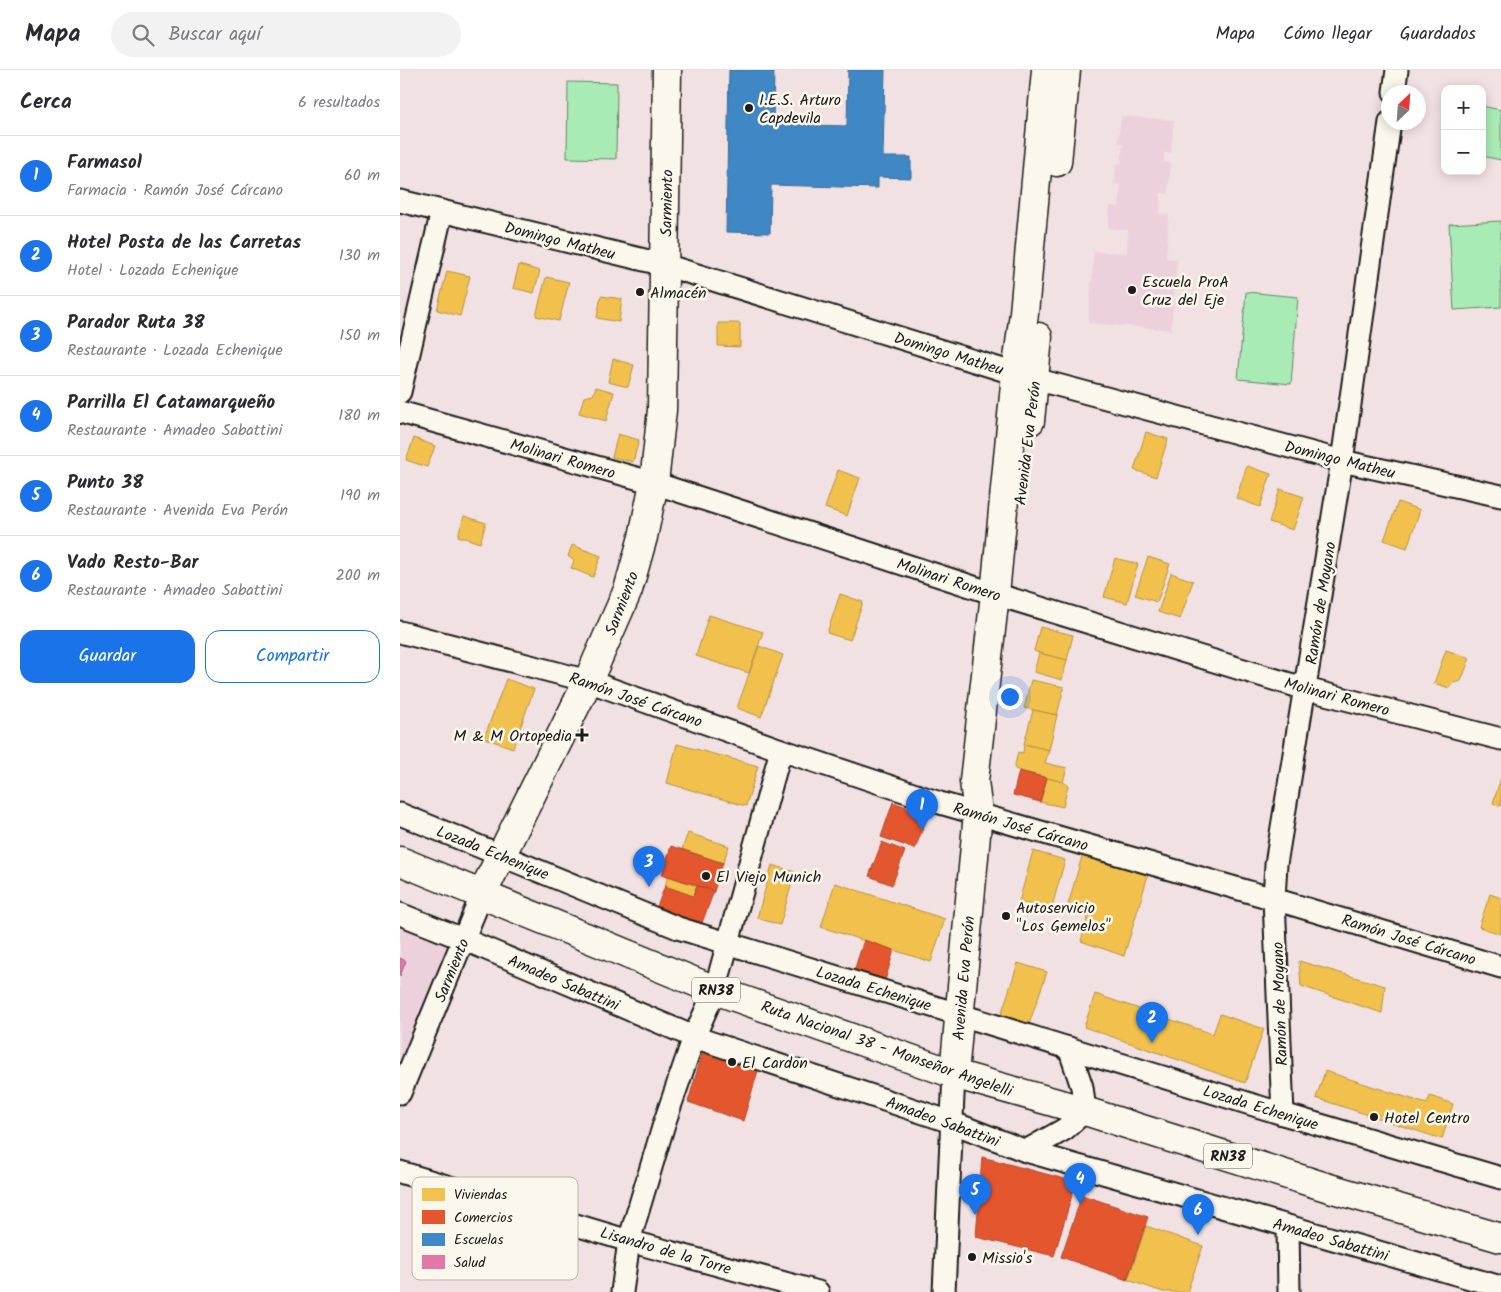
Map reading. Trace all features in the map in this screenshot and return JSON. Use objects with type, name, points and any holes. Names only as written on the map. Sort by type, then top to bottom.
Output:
[{"type":"main road","name":"Sarmiento","points":[[482,894],[588,681],[628,590],[643,537],[654,483],[662,410],[667,70]]},
{"type":"main road","name":"Avenida Eva Perón","points":[[1025,376],[1025,303],[1046,70]]},
{"type":"main road","name":"Avenida Eva Perón","points":[[954,1074],[978,813],[974,781],[1002,596],[1025,376],[1066,70]]},
{"type":"main road","name":"Ruta Nacional 38 - Monseñor Angelelli","points":[[400,861],[715,990],[954,1074],[1086,1111],[1326,1187],[1501,1238]]},
{"type":"street","points":[[1395,85],[1397,70]]},
{"type":"street","name":"Ramón de Moyano","points":[[1283,1114],[1274,899],[1276,864],[1342,461],[1389,130]]},
{"type":"street","name":"Domingo Matheu","points":[[400,200],[665,265],[1025,376],[1342,461],[1501,496]]},
{"type":"street","points":[[400,392],[442,211]]},
{"type":"street","name":"Molinari Romero","points":[[400,412],[654,483],[1002,596],[1306,689],[1501,739]]},
{"type":"street","name":"Ramón José Cárcano","points":[[400,632],[588,681],[781,750],[940,803],[1274,899],[1501,967]]},
{"type":"street","points":[[622,1292],[629,1241],[664,1124],[694,1037],[715,990],[781,750]]},
{"type":"street","name":"Lozada Echenique","points":[[400,814],[678,928],[1283,1114],[1501,1178]]},
{"type":"street","name":"Sarmiento","points":[[400,1093],[482,894]]},
{"type":"street","name":"Amadeo Sabattini","points":[[400,914],[694,1037],[951,1122],[1026,1151],[1501,1287]]},
{"type":"street","points":[[1026,1151],[1064,1129],[1086,1111],[1082,1087],[1069,1048]]},
{"type":"street","name":"Avenida Eva Perón","points":[[944,1292],[954,1074]]},
{"type":"street","name":"Lisandro de la Torre","points":[[400,1172],[417,1177]]},
{"type":"street","name":"Lisandro de la Torre","points":[[578,1226],[818,1292]]},
{"type":"street","points":[[1288,1227],[1289,1292]]},
{"type":"shaded area","points":[[1121,116],[1174,120],[1171,153],[1164,153],[1164,162],[1171,163],[1168,194],[1161,193],[1160,214],[1169,215],[1166,258],[1177,259],[1171,330],[1088,323],[1094,251],[1127,253],[1128,230],[1108,228],[1110,206],[1119,207],[1121,185],[1114,184],[1116,164],[1121,163],[1123,144],[1118,143]]},
{"type":"shaded area","points":[[400,916],[463,939],[400,1081]]},
{"type":"green space","points":[[568,82],[617,83],[616,159],[567,158]]},
{"type":"green space","points":[[1486,107],[1501,110],[1501,160],[1486,157]]},
{"type":"green space","points":[[1501,221],[1501,307],[1454,310],[1449,224]]},
{"type":"green space","points":[[1246,292],[1298,297],[1291,384],[1238,379]]},
{"type":"building: Viviendas","points":[[519,265],[540,271],[534,293],[513,288]]},
{"type":"building: Viviendas","points":[[447,271],[470,276],[460,316],[437,310]]},
{"type":"building: Viviendas","points":[[546,277],[569,282],[559,321],[536,316]]},
{"type":"building: Viviendas","points":[[601,296],[622,299],[619,322],[597,318]]},
{"type":"building: Viviendas","points":[[718,323],[740,323],[740,347],[718,346]]},
{"type":"building: Viviendas","points":[[613,359],[634,365],[628,387],[608,382]]},
{"type":"building: Viviendas","points":[[596,387],[614,392],[606,421],[579,413],[584,397],[593,395]]},
{"type":"building: Viviendas","points":[[1146,432],[1168,439],[1156,477],[1134,470]]},
{"type":"building: Viviendas","points":[[618,434],[639,440],[633,462],[612,457]]},
{"type":"building: Viviendas","points":[[414,438],[435,446],[427,467],[406,460]]},
{"type":"building: Viviendas","points":[[1247,466],[1271,474],[1260,507],[1236,498]]},
{"type":"building: Viviendas","points":[[838,470],[860,478],[847,516],[825,508]]},
{"type":"building: Viviendas","points":[[1280,489],[1304,497],[1293,530],[1269,522]]},
{"type":"building: Viviendas","points":[[1398,502],[1420,510],[1407,548],[1384,540]]},
{"type":"building: Viviendas","points":[[464,516],[486,523],[480,543],[458,536]]},
{"type":"building: Viviendas","points":[[572,545],[601,556],[593,577],[571,568],[574,561],[568,556]]},
{"type":"building: Viviendas","points":[[1148,557],[1170,564],[1157,602],[1135,595]]},
{"type":"building: Viviendas","points":[[1115,558],[1138,564],[1127,603],[1104,597]]},
{"type":"building: Viviendas","points":[[1171,573],[1193,581],[1180,619],[1158,612]]},
{"type":"building: Viviendas","points":[[840,594],[863,602],[850,640],[827,633]]},
{"type":"building: Viviendas","points":[[709,615],[763,632],[749,673],[696,656]]},
{"type":"building: Viviendas","points":[[1040,627],[1073,635],[1067,660],[1034,651]]},
{"type":"building: Viviendas","points":[[759,646],[783,655],[761,717],[737,708]]},
{"type":"building: Viviendas","points":[[1446,650],[1470,658],[1461,681],[1453,683],[1449,688],[1434,683]]},
{"type":"building: Viviendas","points":[[1039,653],[1067,660],[1062,680],[1034,672]]},
{"type":"building: Viviendas","points":[[506,679],[534,689],[513,748],[484,738]]},
{"type":"building: Viviendas","points":[[1031,680],[1064,687],[1057,715],[1024,708]]},
{"type":"building: Viviendas","points":[[1033,710],[1057,715],[1049,750],[1024,744]]},
{"type":"building: Viviendas","points":[[677,744],[758,766],[746,806],[667,783]]},
{"type":"building: Viviendas","points":[[1024,744],[1049,750],[1045,763],[1067,768],[1063,782],[1019,771],[1014,768],[1018,752],[1023,753]]},
{"type":"building: Viviendas","points":[[1047,778],[1068,785],[1063,807],[1040,802]]},
{"type":"building: Viviendas","points":[[1501,778],[1501,806],[1493,803]]},
{"type":"building: Viviendas","points":[[688,833],[729,846],[723,863],[682,849]]},
{"type":"building: Viviendas","points":[[1033,851],[1065,860],[1051,910],[1019,902]]},
{"type":"building: Viviendas","points":[[1083,853],[1149,872],[1124,956],[1081,941],[1089,913],[1068,905]]},
{"type":"building: Viviendas","points":[[772,865],[795,872],[780,925],[757,918]]},
{"type":"building: Viviendas","points":[[668,876],[697,886],[693,896],[665,886]]},
{"type":"building: Viviendas","points":[[835,883],[945,919],[931,962],[821,927]]},
{"type":"building: Viviendas","points":[[1490,894],[1501,898],[1501,934],[1479,927]]},
{"type":"building: Viviendas","points":[[1299,961],[1385,986],[1382,1013],[1301,986]]},
{"type":"building: Viviendas","points":[[1018,963],[1047,972],[1029,1024],[1001,1015]]},
{"type":"building: Viviendas","points":[[1095,994],[1213,1034],[1220,1014],[1264,1029],[1245,1083],[1084,1027]]},
{"type":"building: Viviendas","points":[[1325,1071],[1427,1104],[1430,1096],[1453,1104],[1442,1139],[1316,1098]]},
{"type":"building: Viviendas","points":[[1146,1226],[1203,1246],[1187,1292],[1163,1292],[1128,1280]]},
{"type":"building: Comercios","points":[[1019,771],[1047,778],[1040,802],[1013,795]]},
{"type":"building: Comercios","points":[[893,802],[928,815],[915,849],[881,837]]},
{"type":"building: Comercios","points":[[882,842],[905,851],[892,885],[869,876]]},
{"type":"building: Comercios","points":[[671,846],[723,863],[714,891],[662,874]]},
{"type":"building: Comercios","points":[[665,886],[693,896],[697,886],[714,891],[700,928],[655,912]]},
{"type":"building: Comercios","points":[[864,940],[894,950],[884,984],[853,974]]},
{"type":"building: Comercios","points":[[703,1051],[758,1071],[743,1121],[688,1102]]},
{"type":"building: Comercios","points":[[982,1157],[1076,1182],[1054,1256],[976,1237]]},
{"type":"building: Comercios","points":[[1082,1195],[1148,1217],[1127,1280],[1061,1257]]},
{"type":"building: Escuelas","points":[[729,70],[774,70],[773,124],[847,126],[848,70],[885,70],[883,157],[911,157],[911,178],[878,177],[878,188],[771,185],[770,233],[726,232]]},
{"type":"building: Salud","points":[[400,958],[406,961],[400,976]]},
{"type":"place","name":"I.E.S. Arturo Capdevila","points":[[749,108]]},
{"type":"place","name":"Escuela ProA Cruz del Eje","points":[[1132,290]]},
{"type":"place","name":"Almacén","points":[[640,292]]},
{"type":"place","name":"M & M Ortopedia","points":[[582,735]]},
{"type":"place","name":"Farmasol","points":[[922,830]]},
{"type":"place","name":"El Viejo Munich","points":[[706,876]]},
{"type":"place","name":"Parador Ruta 38","points":[[649,887]]},
{"type":"place","name":"Autoservicio \"Los Gemelos\"","points":[[1006,916]]},
{"type":"place","name":"Hotel Posta de las Carretas","points":[[1152,1043]]},
{"type":"place","name":"El Cardon","points":[[732,1062]]},
{"type":"place","name":"Hotel Centro","points":[[1374,1117]]},
{"type":"place","name":"Parrilla El Catamarqueño","points":[[1080,1204]]},
{"type":"place","name":"Punto 38","points":[[975,1215]]},
{"type":"place","name":"Vado Resto-Bar","points":[[1198,1235]]},
{"type":"place","name":"Missio's","points":[[972,1257]]}]
